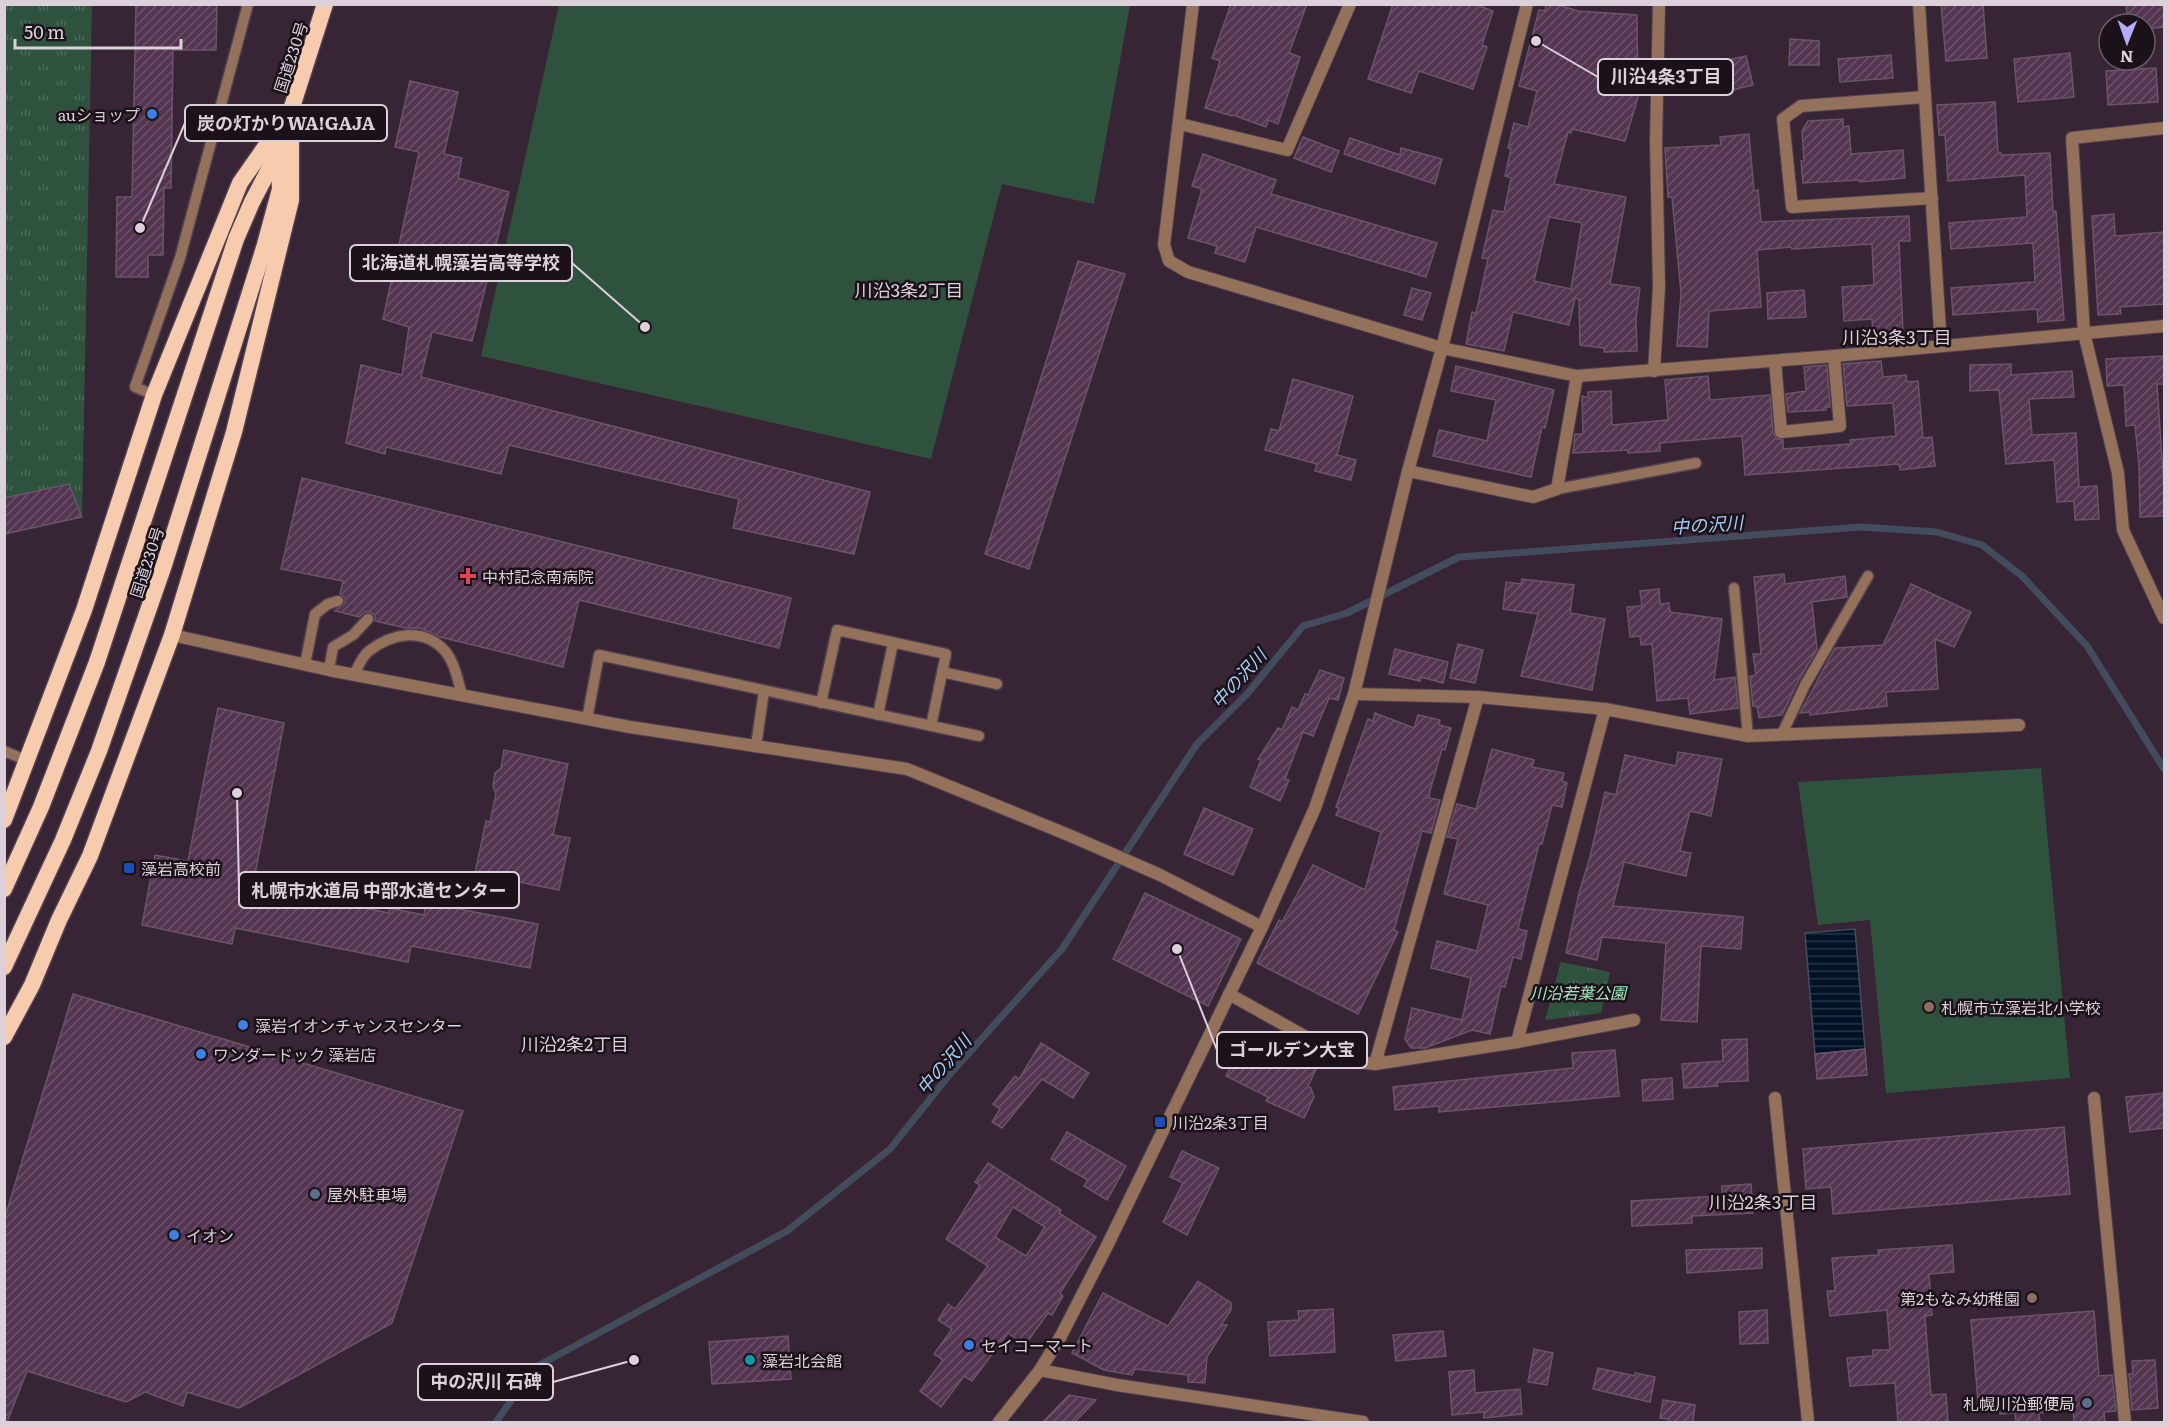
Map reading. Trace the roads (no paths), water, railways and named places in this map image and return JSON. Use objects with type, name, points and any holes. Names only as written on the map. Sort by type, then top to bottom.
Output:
[{"type":"highway","name":"国道230号","points":[[4,889],[41,807],[97,662],[236,239],[252,202],[278,154],[325,4]]},
{"type":"highway","points":[[4,820],[84,610],[154,395],[240,183],[291,110]]},
{"type":"highway","points":[[4,1037],[32,985],[59,920],[90,856],[172,635],[234,432],[291,200],[291,110]]},
{"type":"highway","name":"国道230号","points":[[4,967],[63,840],[134,655],[264,248],[280,189],[278,154]]},
{"type":"street","points":[[1193,4],[1164,245],[1169,261],[1188,272],[1442,348],[1577,376],[1834,356],[2164,326]]},
{"type":"street","points":[[1180,124],[1287,150],[1350,4]]},
{"type":"street","points":[[999,1422],[1040,1370],[1061,1336],[1134,1194],[1262,927],[1315,808],[1354,694],[1408,471],[1442,348],[1527,4]]},
{"type":"street","points":[[1654,370],[1659,287],[1656,142],[1659,4]]},
{"type":"street","points":[[1919,4],[1941,346]]},
{"type":"street","points":[[1925,97],[1801,106],[1783,119],[1792,207],[1932,198]]},
{"type":"street","points":[[2164,128],[2072,138],[2084,333],[2118,473],[2123,530],[2164,618]]},
{"type":"street","points":[[1775,361],[1781,432],[1840,426],[1834,356]]},
{"type":"street","points":[[1408,471],[1533,497],[1557,489],[1577,376]]},
{"type":"street","points":[[172,635],[329,670],[630,727],[907,769],[1158,874],[1262,927]]},
{"type":"street","points":[[1354,694],[1478,697],[1605,708],[1748,736],[2019,725]]},
{"type":"street","points":[[1375,1064],[1478,697]]},
{"type":"street","points":[[1517,1042],[1605,708]]},
{"type":"street","points":[[1229,994],[1350,1061],[1375,1064],[1517,1042],[1634,1020]]},
{"type":"street","points":[[1775,1098],[1808,1422]]},
{"type":"street","points":[[2094,1098],[2125,1422]]},
{"type":"street","points":[[1040,1370],[1117,1385],[1363,1422]]},
{"type":"lane","points":[[154,395],[135,387],[180,258],[248,4]]},
{"type":"lane","points":[[1557,489],[1696,463]]},
{"type":"lane","points":[[1782,734],[1805,685],[1868,576]]},
{"type":"lane","points":[[1734,588],[1748,736]]},
{"type":"lane","points":[[304,664],[315,614],[328,604],[338,601]]},
{"type":"lane","points":[[329,670],[333,647],[353,635],[368,619]]},
{"type":"lane","points":[[821,703],[837,630],[946,654],[931,726]]},
{"type":"lane","points":[[354,675],[367,652],[384,642],[407,634],[426,638],[445,651],[454,667],[462,695]]},
{"type":"lane","points":[[878,715],[893,643]]},
{"type":"lane","points":[[587,719],[599,655],[979,736]]},
{"type":"lane","points":[[942,672],[998,684]]},
{"type":"lane","points":[[756,746],[764,691]]},
{"type":"lane","points":[[4,751],[28,761]]},
{"type":"water","points":[[1855,929],[1865,1049],[1815,1054],[1805,933]]},
{"type":"waterway","name":"中の沢川","points":[[496,1422],[534,1368],[787,1231],[890,1149],[951,1073],[1062,949],[1197,744],[1247,694],[1303,626],[1347,613],[1459,557],[1861,527],[1937,532],[1982,545],[2022,576],[2087,646],[2164,769]]},
{"type":"place","name":"川沿4条3丁目","points":[[1536,41]]},
{"type":"place","name":"auショップ","points":[[152,114]]},
{"type":"place","name":"炭の灯かりWA!GAJA","points":[[140,228]]},
{"type":"place","name":"北海道札幌藻岩高等学校","points":[[645,327]]},
{"type":"place","name":"中村記念南病院","points":[[468,576]]},
{"type":"place","name":"札幌市水道局 中部水道センター","points":[[237,793]]},
{"type":"place","name":"藻岩高校前","points":[[129,868]]},
{"type":"place","name":"ゴールデン大宝","points":[[1177,949]]},
{"type":"place","name":"札幌市立藻岩北小学校","points":[[1929,1007]]},
{"type":"place","name":"藻岩イオンチャンスセンター","points":[[243,1025]]},
{"type":"place","name":"ワンダードック 藻岩店","points":[[201,1054]]},
{"type":"place","name":"川沿2条3丁目","points":[[1160,1122]]},
{"type":"place","name":"屋外駐車場","points":[[315,1194]]},
{"type":"place","name":"イオン","points":[[174,1235]]},
{"type":"place","name":"第2もなみ幼稚園","points":[[2032,1298]]},
{"type":"place","name":"セイコーマート","points":[[969,1345]]},
{"type":"place","name":"中の沢川 石碑","points":[[634,1360]]},
{"type":"place","name":"藻岩北会館","points":[[750,1360]]},
{"type":"place","name":"札幌川沿郵便局","points":[[2087,1403]]},
{"type":"district","name":"川沿3条2丁目","points":[[909,289]]},
{"type":"district","name":"川沿3条3丁目","points":[[1897,336]]},
{"type":"district","name":"川沿2条2丁目","points":[[575,1043]]},
{"type":"district","name":"川沿2条3丁目","points":[[1763,1201]]},
{"type":"park label","name":"川沿若葉公園","points":[[1578,992]]}]
